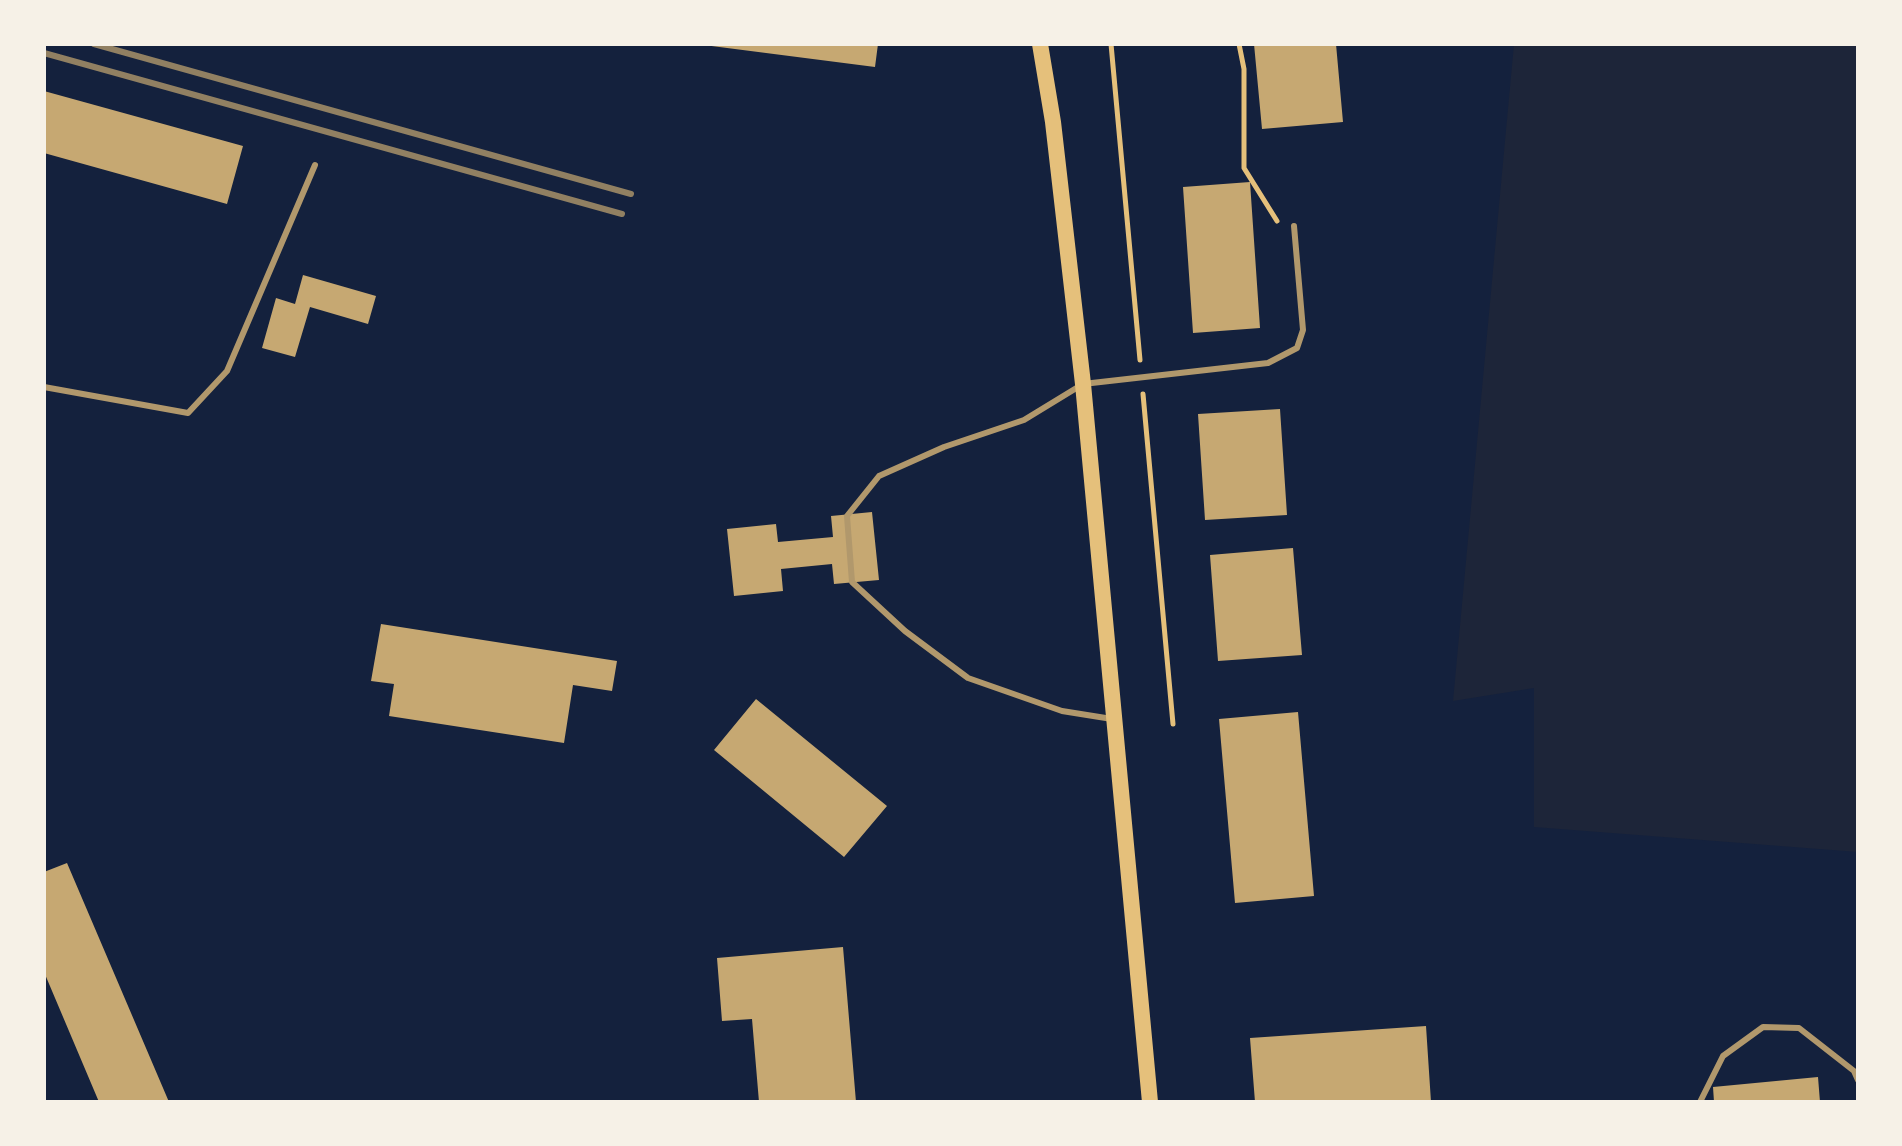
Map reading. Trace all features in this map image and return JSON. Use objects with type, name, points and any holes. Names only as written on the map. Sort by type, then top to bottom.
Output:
[{"type":"main road","points":[[1040,44],[1053,122],[1083,384],[1150,1102]]},
{"type":"lane","points":[[44,387],[188,413],[227,371],[315,165]]},
{"type":"lane","points":[[1115,720],[1062,711],[968,678],[905,631],[852,582],[847,516],[879,476],[944,447],[1024,420],[1083,384],[1268,363],[1297,348],[1303,330],[1294,226]]},
{"type":"lane","points":[[1700,1102],[1723,1056],[1763,1027],[1799,1028],[1854,1071],[1858,1080]]},
{"type":"path","points":[[1239,44],[1244,69],[1244,168],[1277,221],[1294,226]]},
{"type":"shaded area","points":[[1514,44],[1858,44],[1858,852],[1534,827],[1534,688],[1453,701]]},
{"type":"building","points":[[696,44],[878,44],[875,67]]},
{"type":"building","points":[[1254,44],[1336,44],[1343,122],[1262,129]]},
{"type":"building","points":[[44,91],[243,146],[227,204],[44,153]]},
{"type":"building","points":[[1250,182],[1260,328],[1193,333],[1183,187]]},
{"type":"building","points":[[303,275],[376,296],[368,324],[310,307],[295,357],[262,348],[276,298],[295,304]]},
{"type":"building","points":[[1280,409],[1287,515],[1205,520],[1198,414]]},
{"type":"building","points":[[872,512],[879,580],[834,584],[832,564],[781,569],[783,591],[734,596],[727,529],[776,524],[778,542],[833,537],[831,516]]},
{"type":"building","points":[[1293,548],[1302,655],[1218,661],[1210,555]]},
{"type":"building","points":[[381,624],[617,661],[612,691],[573,685],[564,743],[389,716],[394,684],[371,681]]},
{"type":"building","points":[[756,699],[887,806],[844,857],[714,750]]},
{"type":"building","points":[[1298,712],[1314,896],[1235,903],[1219,719]]},
{"type":"building","points":[[67,863],[169,1102],[99,1102],[44,972],[44,872]]},
{"type":"building","points":[[843,947],[856,1102],[759,1102],[752,1019],[722,1021],[717,958]]},
{"type":"building","points":[[1426,1026],[1431,1102],[1255,1102],[1250,1038]]},
{"type":"building","points":[[1818,1077],[1820,1102],[1714,1102],[1713,1087]]},
{"type":"railway","points":[[94,44],[631,194]]},
{"type":"railway","points":[[44,53],[622,214]]}]
